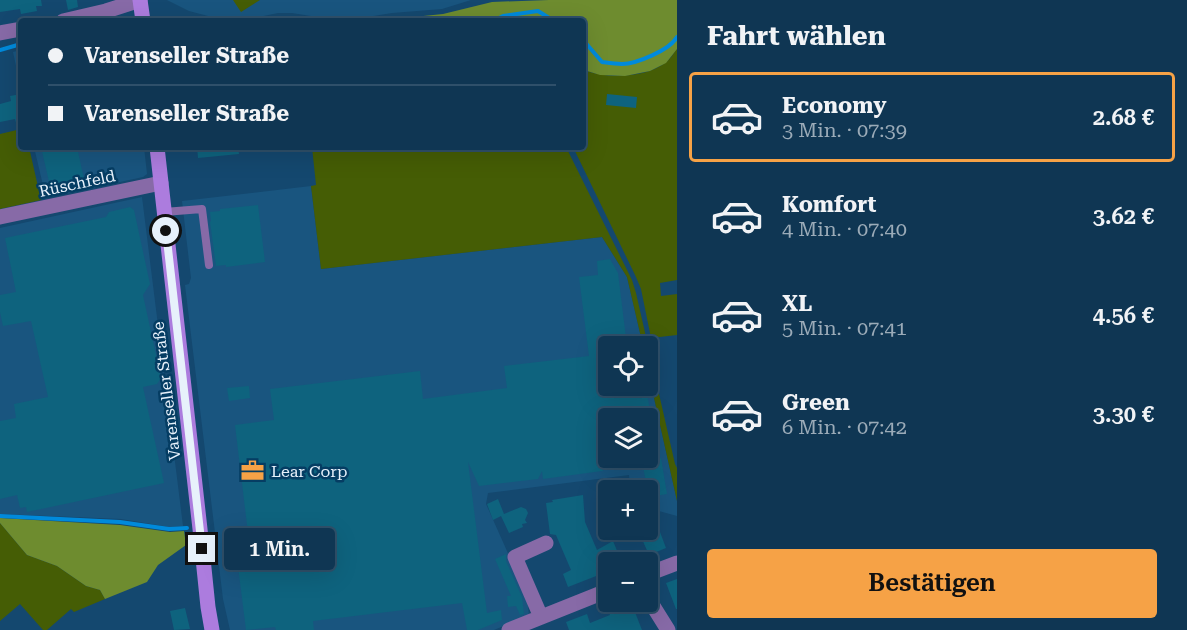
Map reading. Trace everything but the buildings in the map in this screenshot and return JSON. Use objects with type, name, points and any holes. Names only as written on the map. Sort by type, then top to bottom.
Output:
[{"type":"main road","name":"Varenseller Straße","points":[[157,150],[212,630]]},
{"type":"street","points":[[76,18],[106,11],[141,8]]},
{"type":"street","points":[[0,33],[18,30]]},
{"type":"street","name":"Rüschfeld","points":[[0,218],[161,183]]},
{"type":"street","points":[[541,617],[515,557],[546,543]]},
{"type":"street","points":[[658,570],[677,563]]},
{"type":"street","points":[[509,630],[598,594]]},
{"type":"street","points":[[657,612],[668,630]]},
{"type":"lane","points":[[164,212],[202,209],[209,265]]},
{"type":"shaded area","points":[[167,0],[471,0],[442,9],[361,18],[323,18],[278,13],[254,18],[216,18],[189,11]]},
{"type":"shaded area","points":[[18,51],[18,75],[13,52]]},
{"type":"shaded area","points":[[35,150],[144,150],[147,174],[143,177],[46,198]]},
{"type":"shaded area","points":[[311,186],[321,269],[602,237],[627,277],[641,336],[598,336],[598,396],[654,396],[656,408],[598,408],[598,468],[658,468],[658,416],[677,501],[677,516],[658,511],[658,480],[629,480],[629,475],[488,493],[486,504],[527,596],[529,615],[494,630],[230,630],[223,599],[185,285],[189,284],[191,278],[182,201]]},
{"type":"shaded area","points":[[142,197],[183,526],[169,527],[121,519],[0,514],[0,228]]},
{"type":"green space","points":[[233,0],[260,0],[241,12]]},
{"type":"green space","points":[[677,0],[677,49],[666,63],[650,71],[625,76],[600,75],[586,71],[586,18],[404,18],[443,14],[492,2]]},
{"type":"green space","points":[[186,16],[192,18],[169,18]]},
{"type":"green space","points":[[677,49],[677,280],[660,283],[661,296],[677,294],[677,335],[658,337],[651,336],[641,289],[574,150],[586,150],[586,71],[603,75],[625,76],[647,72],[665,63]]},
{"type":"green space","points":[[18,130],[18,150],[30,150],[41,200],[0,209],[0,134]]},
{"type":"green space","points":[[312,150],[567,150],[632,280],[646,336],[641,336],[627,277],[602,237],[321,269],[311,186],[316,185]]},
{"type":"green space","points":[[658,389],[677,468],[677,501],[658,408],[654,396],[658,396]]},
{"type":"green space","points":[[0,518],[120,525],[170,532],[184,531],[186,545],[158,565],[147,582],[105,599],[100,590],[86,586],[57,566],[27,555],[0,523]]},
{"type":"green space","points":[[0,523],[27,555],[57,566],[86,586],[100,590],[105,599],[74,612],[71,609],[47,630],[43,630],[20,604],[0,621]]},
{"type":"waterway","points":[[499,18],[538,11],[549,18]]},
{"type":"waterway","points":[[586,43],[602,62],[622,64],[636,62],[652,55],[667,47],[677,37]]},
{"type":"waterway","points":[[0,50],[18,45]]},
{"type":"waterway","points":[[0,516],[120,522],[169,529],[187,528]]},
{"type":"place","name":"Lear Corp","points":[[253,471]]},
{"type":"route","points":[[166,231],[202,549]]}]
